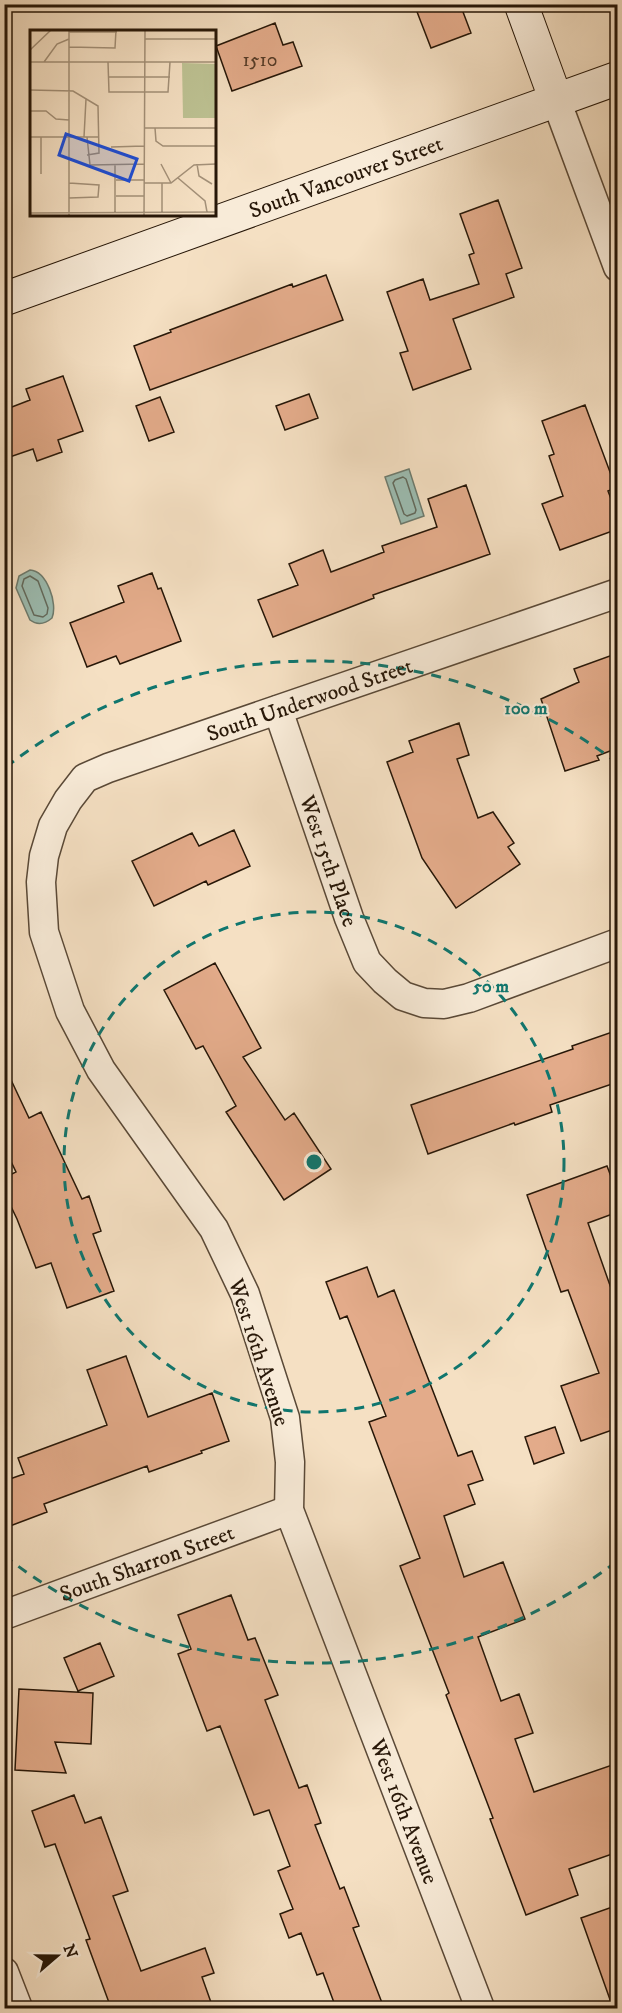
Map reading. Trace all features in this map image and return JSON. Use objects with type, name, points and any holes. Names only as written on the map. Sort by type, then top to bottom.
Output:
[{"type":"street","points":[[521,4],[618,267]]},
{"type":"street","name":"South Vancouver Street","points":[[4,299],[618,78]]},
{"type":"street","name":"South Underwood Street","points":[[44,856],[53,825],[85,778],[108,768],[618,593]]},
{"type":"street","name":"West 15th Place","points":[[278,710],[349,918],[367,962],[403,996],[424,1003],[444,1004],[469,999],[618,943]]},
{"type":"street","name":"West 16th Avenue","points":[[44,856],[41,882],[44,932],[70,1011],[101,1070],[214,1229],[245,1294],[285,1418],[290,1462],[289,1510],[480,2008]]},
{"type":"street","name":"South Sharron Street","points":[[4,1615],[289,1510]]},
{"type":"street","points":[[4,1972],[18,2008]]},
{"type":"water","points":[[409,469],[424,516],[401,524],[385,477]]},
{"type":"water","points":[[30,570],[36,572],[46,582],[52,597],[52,618],[41,624],[30,620],[16,588],[19,576]]},
{"type":"building","points":[[414,4],[460,4],[471,33],[431,48]]},
{"type":"building","points":[[275,23],[283,45],[293,42],[302,66],[232,91],[216,46]]},
{"type":"building","points":[[498,200],[522,268],[506,274],[514,297],[453,319],[471,369],[413,390],[400,353],[408,351],[387,292],[423,279],[430,300],[479,284],[469,255],[474,253],[460,214]]},
{"type":"building","points":[[326,275],[343,320],[150,390],[134,346],[292,284],[293,287]]},
{"type":"building","points":[[63,376],[83,431],[58,440],[62,452],[37,461],[33,449],[4,459],[4,410],[30,400],[26,389]]},
{"type":"building","points":[[309,394],[318,418],[285,430],[276,406]]},
{"type":"building","points":[[160,397],[174,432],[149,441],[136,406]]},
{"type":"building","points":[[585,405],[616,488],[608,491],[618,517],[618,529],[560,550],[542,504],[563,496],[549,456],[554,454],[542,421]]},
{"type":"building","points":[[466,485],[490,554],[373,595],[374,598],[273,637],[258,600],[298,585],[289,564],[323,550],[331,572],[384,552],[382,546],[437,527],[428,499]]},
{"type":"building","points":[[152,573],[158,589],[161,588],[181,641],[120,664],[116,656],[87,667],[70,623],[124,602],[118,586]]},
{"type":"building","points":[[618,653],[618,748],[597,756],[599,760],[565,771],[541,699],[579,682],[574,669]]},
{"type":"building","points":[[459,723],[469,755],[457,759],[478,818],[493,812],[514,843],[508,847],[520,864],[456,908],[422,858],[387,762],[413,752],[409,741]]},
{"type":"building","points":[[234,830],[250,866],[208,885],[206,881],[154,906],[132,861],[192,833],[199,846]]},
{"type":"building","points":[[215,963],[261,1048],[243,1057],[285,1120],[294,1113],[331,1169],[284,1200],[226,1112],[236,1106],[203,1046],[196,1049],[164,990]]},
{"type":"building","points":[[618,1030],[618,1082],[550,1105],[552,1112],[428,1154],[411,1105],[573,1049],[572,1046]]},
{"type":"building","points":[[4,1065],[29,1118],[41,1112],[82,1199],[89,1196],[101,1231],[93,1234],[114,1291],[67,1308],[51,1263],[36,1268],[4,1192],[4,1178],[16,1172],[4,1147]]},
{"type":"building","points":[[607,1166],[618,1195],[618,1212],[588,1223],[618,1308],[618,1428],[581,1441],[561,1386],[599,1373],[568,1290],[561,1292],[527,1195]]},
{"type":"building","points":[[367,1267],[378,1297],[394,1290],[458,1456],[472,1451],[483,1480],[468,1485],[475,1504],[444,1516],[464,1577],[503,1562],[525,1619],[478,1637],[501,1701],[519,1694],[533,1733],[515,1739],[534,1792],[618,1763],[618,1852],[569,1869],[578,1895],[526,1915],[490,1819],[493,1818],[446,1695],[449,1693],[400,1566],[420,1558],[369,1422],[386,1416],[347,1316],[340,1319],[326,1282]]},
{"type":"building","points":[[126,1356],[148,1417],[212,1393],[229,1441],[149,1472],[147,1466],[44,1504],[47,1512],[10,1526],[4,1510],[4,1481],[24,1474],[18,1458],[107,1425],[87,1370]]},
{"type":"building","points":[[555,1427],[564,1453],[534,1464],[525,1437]]},
{"type":"building","points":[[231,1595],[248,1640],[255,1638],[278,1695],[265,1700],[299,1788],[307,1785],[321,1823],[315,1825],[340,1889],[344,1887],[359,1926],[353,1928],[384,2008],[336,2008],[323,1973],[317,1975],[301,1933],[289,1938],[280,1914],[293,1909],[278,1871],[290,1866],[269,1810],[254,1815],[220,1726],[207,1731],[178,1654],[191,1649],[178,1615]]},
{"type":"building","points":[[100,1643],[114,1676],[78,1691],[64,1658]]},
{"type":"building","points":[[19,1689],[93,1693],[91,1744],[55,1742],[66,1773],[15,1770]]},
{"type":"building","points":[[74,1795],[85,1823],[101,1817],[128,1891],[113,1896],[141,1971],[205,1948],[214,1973],[202,1977],[213,2008],[111,2008],[86,1940],[90,1939],[55,1844],[45,1847],[32,1811]]},
{"type":"building","points":[[618,1905],[618,2008],[613,2008],[581,1918]]}]
